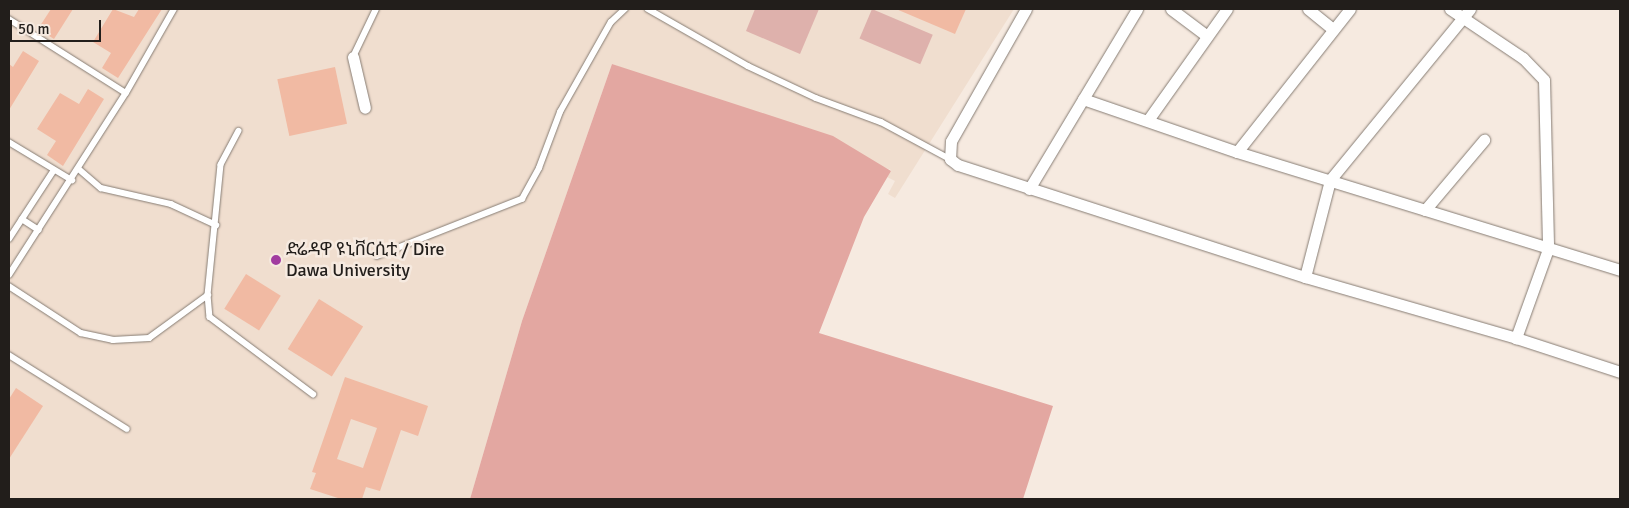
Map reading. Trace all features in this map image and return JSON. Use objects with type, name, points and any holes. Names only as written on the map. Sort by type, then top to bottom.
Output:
[{"type":"street","points":[[1026,9],[951,141],[950,160],[1029,190],[1305,277],[1516,338],[1620,372]]},
{"type":"street","points":[[1029,190],[1137,9]]},
{"type":"street","points":[[1171,9],[1207,36]]},
{"type":"street","points":[[1148,120],[1227,9]]},
{"type":"street","points":[[1308,9],[1333,29]]},
{"type":"street","points":[[1237,152],[1350,9]]},
{"type":"street","points":[[1450,9],[1466,13],[1522,58],[1544,80],[1548,249],[1516,338]]},
{"type":"street","points":[[1305,277],[1330,180],[1466,13]]},
{"type":"street","points":[[353,57],[365,108]]},
{"type":"street","points":[[1083,99],[1237,152],[1620,270]]},
{"type":"street","points":[[1425,210],[1484,140]]},
{"type":"lane","points":[[9,275],[79,169],[126,93],[174,9]]},
{"type":"lane","points":[[353,57],[376,9]]},
{"type":"lane","points":[[377,256],[522,199],[539,168],[560,112],[611,22],[624,9]]},
{"type":"lane","points":[[648,9],[748,66],[816,98],[881,122],[950,160]]},
{"type":"lane","points":[[9,18],[126,93]]},
{"type":"lane","points":[[239,131],[221,165],[208,295],[210,317],[313,394]]},
{"type":"lane","points":[[9,142],[72,180]]},
{"type":"lane","points":[[79,169],[101,188],[171,204],[216,225]]},
{"type":"lane","points":[[9,239],[54,170]]},
{"type":"lane","points":[[22,219],[39,230]]},
{"type":"lane","points":[[9,286],[81,333],[113,340],[149,338],[208,295]]},
{"type":"lane","points":[[9,355],[126,429]]},
{"type":"shaded area","name":"ድሬዳዋ ዩኒቨርሲቲ / Dire Dawa University","points":[[9,9],[1014,9],[895,198],[888,194],[895,181],[887,177],[891,170],[612,64],[522,321],[470,499],[10,499]]},
{"type":"shaded area","points":[[755,9],[819,9],[800,54],[746,31]]},
{"type":"shaded area","points":[[872,9],[933,35],[920,64],[859,38]]},
{"type":"shaded area","points":[[612,64],[833,136],[891,171],[864,217],[819,333],[1053,406],[1023,499],[470,499],[522,321]]},
{"type":"building","points":[[51,9],[73,9],[54,39],[38,29]]},
{"type":"building","points":[[113,9],[134,17],[139,9],[162,9],[118,78],[102,68],[111,53],[93,42]]},
{"type":"building","points":[[896,9],[966,9],[955,34]]},
{"type":"building","points":[[23,51],[39,61],[9,110],[9,64],[13,67]]},
{"type":"building","points":[[335,67],[347,124],[289,136],[277,79]]},
{"type":"building","points":[[88,89],[104,99],[63,166],[47,155],[56,141],[37,129],[60,93],[79,104]]},
{"type":"building","points":[[246,274],[281,296],[259,330],[224,309]]},
{"type":"building","points":[[319,299],[363,327],[332,377],[288,349]]},
{"type":"building","points":[[345,377],[428,406],[418,436],[401,430],[380,491],[366,487],[362,499],[341,499],[310,489],[316,473],[312,472]],"holes":[[[351,419],[377,428],[363,468],[337,459]]]},
{"type":"building","points":[[16,388],[43,406],[9,459],[9,399]]},
{"type":"place","name":"ድሬዳዋ ዩኒቨርሲቲ / Dire Dawa University","points":[[276,260]]}]
